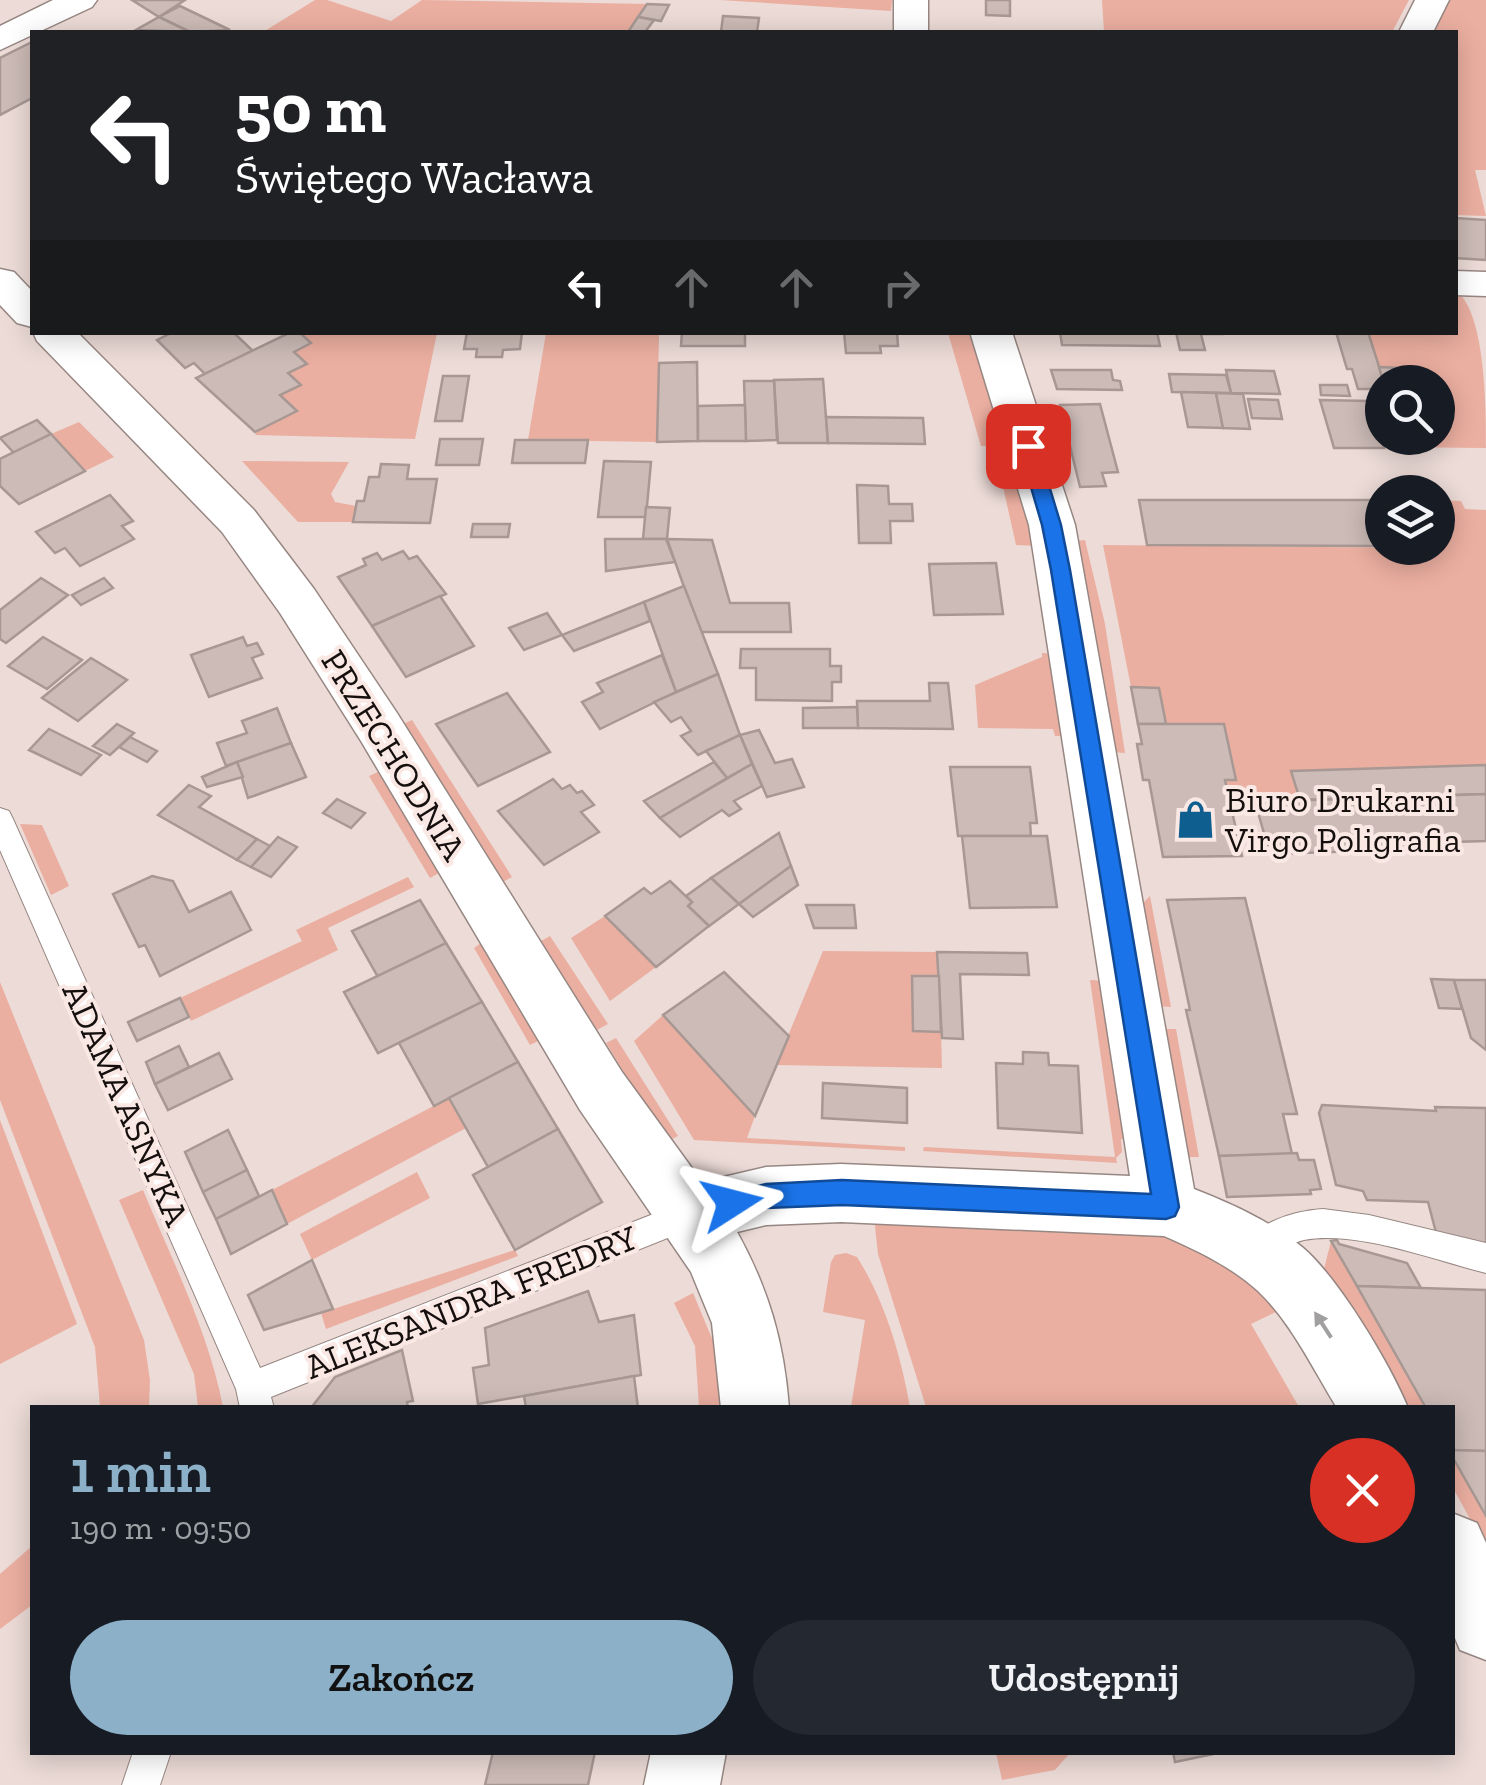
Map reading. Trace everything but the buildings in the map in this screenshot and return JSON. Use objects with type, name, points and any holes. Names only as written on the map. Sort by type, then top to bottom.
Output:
[{"type":"street","points":[[0,20],[43,0]]},
{"type":"street","points":[[0,40],[80,0]]},
{"type":"street","points":[[911,0],[911,30]]},
{"type":"street","points":[[1417,30],[1432,0]]},
{"type":"street","points":[[11,279],[30,311]]},
{"type":"street","points":[[1458,283],[1486,284]]},
{"type":"street","name":"PRZECHODNIA","points":[[55,335],[180,459],[269,559],[379,728],[601,1091],[689,1215],[734,1290],[752,1357],[755,1405]]},
{"type":"street","points":[[992,335],[1052,525],[1166,1207]]},
{"type":"street","points":[[689,1215],[766,1196],[842,1192],[1166,1207],[1199,1218],[1257,1251],[1300,1290],[1373,1405]]},
{"type":"street","points":[[1455,1555],[1486,1624]]},
{"type":"street","points":[[682,1785],[688,1755]]},
{"type":"lane","name":"ADAMA ASNYKA","points":[[0,819],[255,1398]]},
{"type":"lane","name":"ALEKSANDRA FREDRY","points":[[255,1398],[689,1215]]},
{"type":"lane","points":[[1257,1251],[1288,1230],[1322,1225],[1389,1234],[1486,1258]]},
{"type":"lane","points":[[141,1785],[151,1755]]},
{"type":"shaded area","points":[[315,0],[327,0],[391,21],[422,0],[647,4],[629,30],[266,30]]},
{"type":"shaded area","points":[[720,0],[892,0],[891,11]]},
{"type":"shaded area","points":[[1102,0],[1409,0],[1393,30],[1104,30]]},
{"type":"shaded area","points":[[1447,0],[1486,0],[1486,170],[1475,170],[1486,216],[1458,215],[1458,30],[1431,30]]},
{"type":"shaded area","points":[[1458,293],[1473,318],[1478,339],[1486,448],[1455,448],[1455,365],[1378,365],[1369,335],[1458,335]]},
{"type":"shaded area","points":[[298,335],[437,335],[415,439],[255,435],[280,395],[301,385],[288,373],[306,364],[294,352]]},
{"type":"shaded area","points":[[546,335],[659,335],[657,442],[528,440]]},
{"type":"shaded area","points":[[949,335],[979,335],[1013,447],[981,446]]},
{"type":"shaded area","points":[[79,422],[114,457],[85,471],[51,434]]},
{"type":"shaded area","points":[[997,460],[1017,460],[1040,546],[1016,545]]},
{"type":"shaded area","points":[[242,461],[349,462],[331,494],[335,502],[356,506],[353,522],[298,522]]},
{"type":"shaded area","points":[[1455,501],[1461,501],[1465,509],[1486,510],[1486,765],[1292,771],[1300,800],[1230,802],[1225,780],[1236,779],[1224,724],[1166,724],[1159,688],[1131,687],[1103,545],[1365,547],[1365,565],[1455,565]]},
{"type":"shaded area","points":[[1085,540],[1105,624],[1125,753],[1112,752],[1073,541]]},
{"type":"shaded area","points":[[1042,653],[1060,654],[1073,736],[1055,736],[1053,729],[978,728],[975,685],[1042,657]]},
{"type":"shaded area","points":[[412,720],[512,877],[503,882],[403,724]]},
{"type":"shaded area","points":[[378,772],[439,873],[430,878],[369,776]]},
{"type":"shaded area","points":[[20,824],[42,825],[69,886],[51,895]]},
{"type":"shaded area","points":[[408,877],[414,887],[328,928],[338,950],[191,1021],[180,998],[302,941],[296,930]]},
{"type":"shaded area","points":[[1150,896],[1171,1007],[1155,1006],[1139,907]]},
{"type":"shaded area","points":[[605,916],[656,967],[610,1001],[571,938]]},
{"type":"shaded area","points":[[550,936],[608,1024],[597,1030],[541,941]]},
{"type":"shaded area","points":[[481,943],[540,1040],[530,1045],[474,948]]},
{"type":"shaded area","points":[[823,951],[937,952],[939,976],[912,977],[913,1031],[941,1032],[942,1068],[776,1065]]},
{"type":"shaded area","points":[[1090,980],[1108,981],[1130,1139],[1121,1139],[1122,1152],[1117,1163],[923,1151],[924,1147],[1115,1157]]},
{"type":"shaded area","points":[[0,982],[144,1340],[149,1405],[100,1405],[95,1347],[0,1100]]},
{"type":"shaded area","points":[[663,1015],[755,1116],[747,1138],[905,1147],[905,1151],[694,1140],[634,1041]]},
{"type":"shaded area","points":[[1159,1029],[1176,1029],[1199,1157],[1180,1157]]},
{"type":"shaded area","points":[[616,1038],[678,1136],[668,1141],[660,1132],[606,1043]]},
{"type":"shaded area","points":[[449,1098],[466,1128],[287,1224],[272,1190]]},
{"type":"shaded area","points":[[0,1120],[77,1324],[0,1364]]},
{"type":"shaded area","points":[[417,1172],[430,1198],[312,1260],[300,1234]]},
{"type":"shaded area","points":[[143,1190],[199,1324],[223,1405],[198,1405],[194,1374],[119,1200]]},
{"type":"shaded area","points":[[874,1217],[1168,1233],[1226,1255],[1278,1311],[1251,1324],[1298,1405],[925,1405],[878,1254]]},
{"type":"shaded area","points":[[1331,1241],[1425,1405],[1402,1405],[1323,1273]]},
{"type":"shaded area","points":[[515,1250],[518,1256],[326,1329],[321,1313]]},
{"type":"shaded area","points":[[835,1255],[857,1257],[867,1274],[897,1349],[910,1405],[851,1405],[865,1320],[823,1312]]},
{"type":"shaded area","points":[[693,1293],[716,1348],[721,1405],[699,1405],[695,1346],[674,1303]]},
{"type":"shaded area","points":[[1455,1461],[1486,1516],[1486,1548],[1455,1492]]},
{"type":"shaded area","points":[[30,1548],[30,1606],[0,1629],[0,1574]]},
{"type":"shaded area","points":[[997,1755],[1068,1755],[1055,1770],[1002,1780]]},
{"type":"place","name":"Biuro Drukarni Virgo Poligrafia","points":[[1195,820]]},
{"type":"route","points":[[732,1203],[766,1196],[842,1192],[1166,1207],[1052,525],[1028,446]]}]
